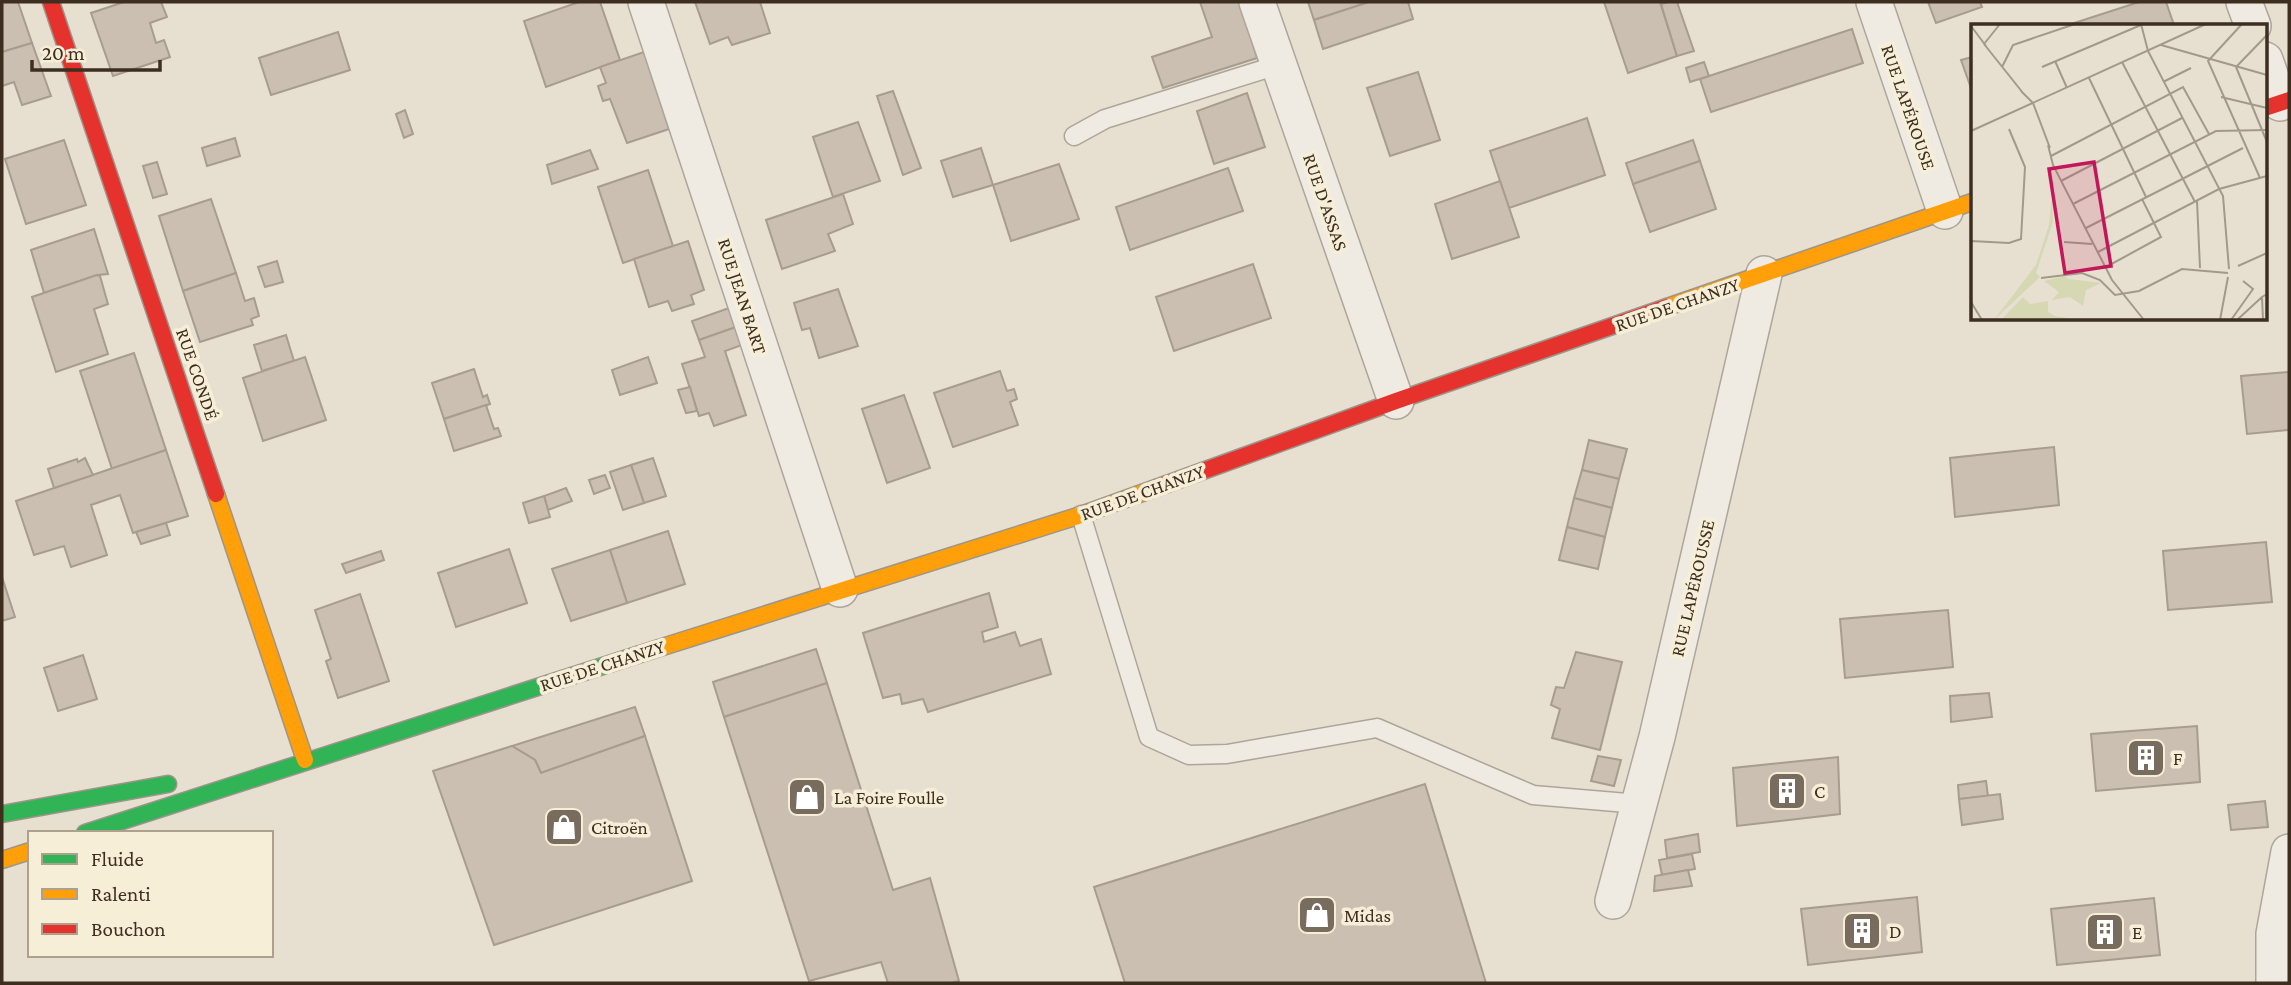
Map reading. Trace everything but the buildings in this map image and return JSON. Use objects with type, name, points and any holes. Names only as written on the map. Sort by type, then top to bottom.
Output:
[{"type":"main road","name":"RUE CONDÉ","points":[[51,2],[305,760]]},
{"type":"main road","name":"RUE DE CHANZY","points":[[91,831],[840,589],[1081,515],[1396,401],[1959,207]]},
{"type":"main road","name":"RUE DE CHANZY","points":[[2,814],[305,760]]},
{"type":"main road","points":[[2,860],[28,852]]},
{"type":"street","name":"RUE JEAN BART","points":[[646,2],[840,589]]},
{"type":"street","name":"RUE D'ASSAS","points":[[1257,2],[1396,401]]},
{"type":"street","name":"RUE LAPÉROUSE","points":[[1874,2],[1959,207]]},
{"type":"street","points":[[2244,2],[2252,24]]},
{"type":"street","points":[[2266,63],[2278,104]]},
{"type":"street","name":"RUE LAPÉROUSSE","points":[[1613,901],[1657,737],[1764,274]]},
{"type":"street","points":[[2274,983],[2274,934],[2289,852]]},
{"type":"lane","points":[[1074,136],[1105,119],[1278,65]]},
{"type":"lane","points":[[1081,515],[1149,737],[1189,755],[1227,754],[1377,728],[1533,795],[1639,804]]},
{"type":"traffic: fast","points":[[91,831],[637,655]]},
{"type":"traffic: fast","points":[[2,814],[168,784]]},
{"type":"traffic: slow","points":[[1667,307],[1971,202]]},
{"type":"traffic: slow","points":[[637,655],[1081,515],[1167,484]]},
{"type":"traffic: slow","points":[[216,494],[305,760]]},
{"type":"traffic: slow","points":[[2,860],[28,852]]},
{"type":"traffic: jam","points":[[51,2],[216,494]]},
{"type":"traffic: jam","points":[[2266,108],[2289,100]]},
{"type":"traffic: jam","points":[[1167,484],[1667,307]]},
{"type":"place","name":"F","points":[[2146,758]]},
{"type":"place","name":"C","points":[[1787,791]]},
{"type":"place","name":"La Foire Foulle","points":[[807,797]]},
{"type":"place","name":"Citroën","points":[[564,827]]},
{"type":"place","name":"Midas","points":[[1317,915]]},
{"type":"place","name":"D","points":[[1862,931]]},
{"type":"place","name":"E","points":[[2105,932]]}]
